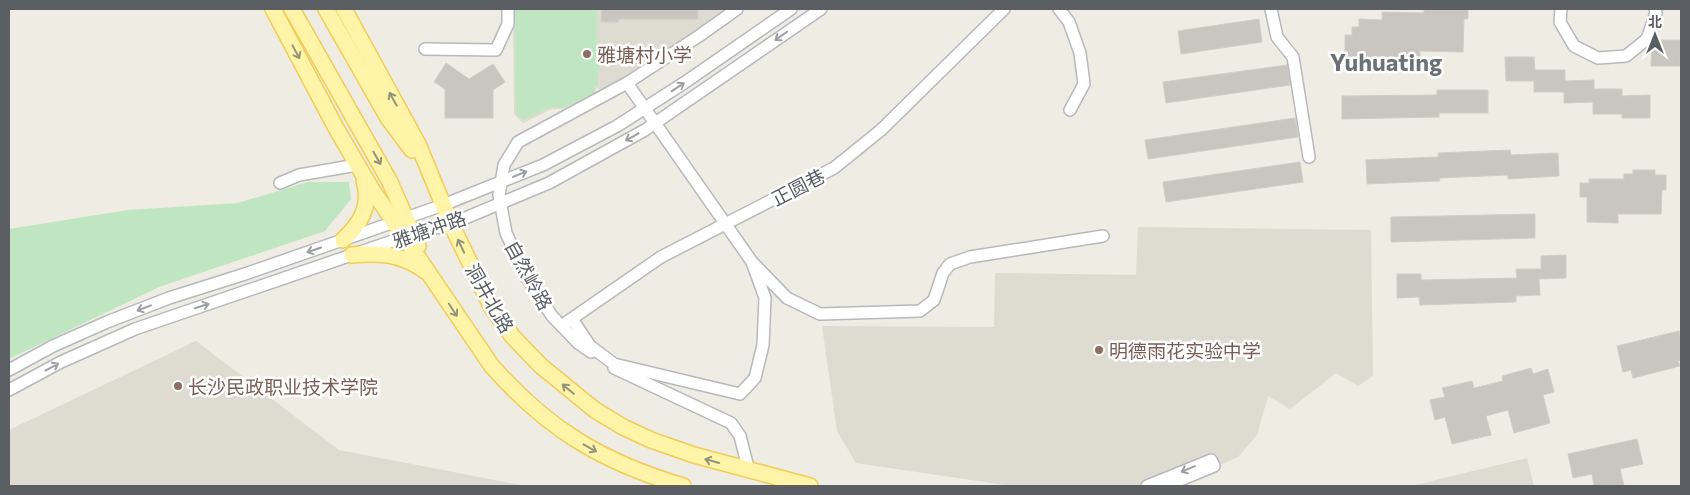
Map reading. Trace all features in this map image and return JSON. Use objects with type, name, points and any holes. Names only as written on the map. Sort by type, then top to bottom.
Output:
[{"type":"main road","name":"洞井北路","points":[[273,9],[359,168],[400,220],[430,275],[491,365],[513,390],[549,422],[581,443],[616,463],[683,486]]},
{"type":"main road","points":[[292,9],[390,182],[400,220]]},
{"type":"main road","points":[[326,9],[388,118],[430,173]]},
{"type":"main road","name":"洞井北路","points":[[344,9],[418,144],[451,224],[492,308],[513,337],[541,366],[595,410],[630,431],[694,455],[810,486]]},
{"type":"main road","points":[[343,240],[360,222],[365,210],[366,186],[359,168]]},
{"type":"main road","points":[[352,255],[369,253],[395,256],[416,264],[430,275]]},
{"type":"street","points":[[425,49],[496,50],[508,24],[508,9]]},
{"type":"street","name":"自然岭路","points":[[737,9],[626,83],[518,142],[504,165],[499,195],[506,232],[527,278],[552,316],[578,342],[609,366],[731,424],[740,436],[749,471]]},
{"type":"street","name":"雅塘冲路","points":[[9,370],[53,346],[107,322],[169,298],[443,205],[543,165],[617,126],[791,9]]},
{"type":"street","name":"雅塘冲路","points":[[9,390],[61,362],[135,329],[409,236],[451,224],[548,183],[655,123],[821,9]]},
{"type":"street","name":"正圆巷","points":[[562,326],[661,257],[834,168],[881,130],[1004,9]]},
{"type":"street","points":[[1059,9],[1069,22],[1080,53],[1084,84],[1070,110]]},
{"type":"street","points":[[1271,9],[1277,37],[1294,57],[1309,156]]},
{"type":"street","points":[[1561,9],[1560,22],[1574,46],[1598,58],[1626,56],[1647,39],[1656,13],[1655,9]]},
{"type":"street","points":[[626,83],[752,262],[787,298],[820,314],[920,311],[934,300],[943,273],[950,264],[970,257],[1104,236]]},
{"type":"street","points":[[280,183],[299,174],[359,168]]},
{"type":"street","points":[[572,319],[590,346],[614,364],[740,394],[755,378],[762,345],[764,298],[752,262]]},
{"type":"street","points":[[1147,486],[1211,460],[1214,466],[1166,486]]},
{"type":"shaded area","name":"雅塘村小学","points":[[513,9],[729,9],[601,91],[596,87],[596,95],[563,109],[552,109],[523,123],[514,114]]},
{"type":"shaded area","name":"明德雨花实验中学","points":[[1138,227],[1371,230],[1373,376],[1358,386],[1336,373],[1290,409],[1268,396],[1257,435],[1238,457],[1171,486],[1012,486],[856,463],[837,431],[822,326],[994,327],[995,273],[1136,275]]},
{"type":"shaded area","name":"长沙民政职业技术学院","points":[[196,341],[339,450],[526,486],[9,486],[9,430]]},
{"type":"shaded area","points":[[1527,458],[1534,486],[1411,486]]},
{"type":"green space","points":[[515,9],[597,9],[598,57],[603,60],[598,71],[598,86],[594,85],[594,93],[563,108],[551,107],[523,120],[516,114]]},
{"type":"green space","points":[[308,182],[349,182],[351,199],[325,231],[159,287],[9,359],[9,229],[128,210],[238,203]]},
{"type":"building","points":[[602,9],[698,9],[698,19],[619,19],[618,22],[601,22]]},
{"type":"building","points":[[1424,9],[1468,9],[1468,19],[1464,19],[1463,52],[1420,51],[1420,58],[1345,59],[1345,35],[1352,35],[1352,27],[1359,27],[1359,19],[1382,20],[1382,12],[1424,13]]},
{"type":"building","points":[[1259,19],[1262,42],[1181,54],[1178,31]]},
{"type":"building","points":[[1655,40],[1681,40],[1680,66],[1651,66],[1652,45]]},
{"type":"building","points":[[1505,57],[1534,57],[1535,70],[1565,70],[1565,81],[1594,80],[1594,89],[1622,89],[1622,96],[1650,95],[1650,118],[1622,118],[1622,114],[1593,114],[1593,102],[1564,103],[1564,92],[1534,92],[1534,81],[1506,81]]},
{"type":"building","points":[[446,63],[469,79],[493,64],[505,82],[493,90],[493,118],[445,118],[445,89],[434,82]]},
{"type":"building","points":[[1287,65],[1290,85],[1166,103],[1163,82]]},
{"type":"building","points":[[1437,90],[1488,90],[1488,113],[1439,113],[1439,117],[1342,119],[1342,96],[1437,95]]},
{"type":"building","points":[[1295,118],[1298,137],[1148,159],[1145,140]]},
{"type":"building","points":[[1510,150],[1511,155],[1558,153],[1559,176],[1508,179],[1508,175],[1439,178],[1440,181],[1367,184],[1366,160],[1438,157],[1438,153]]},
{"type":"building","points":[[1300,162],[1303,182],[1166,202],[1163,182]]},
{"type":"building","points":[[1633,170],[1655,170],[1655,175],[1666,175],[1666,190],[1662,190],[1661,214],[1618,214],[1618,223],[1587,222],[1587,197],[1580,197],[1580,183],[1589,183],[1589,179],[1624,179],[1624,174],[1633,174]]},
{"type":"building","points":[[1535,214],[1535,238],[1391,242],[1391,217]]},
{"type":"building","points":[[1566,255],[1566,278],[1539,279],[1540,295],[1516,296],[1516,302],[1420,305],[1419,297],[1397,298],[1397,274],[1421,274],[1421,280],[1517,278],[1516,269],[1541,269],[1541,256]]},
{"type":"building","points":[[1679,331],[1681,360],[1678,361],[1680,366],[1633,378],[1631,370],[1623,372],[1617,346]]},
{"type":"building","points":[[1531,368],[1533,374],[1548,369],[1554,392],[1543,395],[1550,423],[1514,433],[1508,410],[1486,416],[1491,435],[1452,444],[1445,417],[1435,420],[1430,400],[1445,397],[1442,388],[1472,381],[1474,388],[1503,381],[1502,376]]},
{"type":"building","points":[[1637,439],[1643,464],[1620,469],[1624,486],[1594,486],[1592,474],[1573,478],[1568,454]]},
{"type":"place","name":"雅塘村小学","points":[[587,54]]},
{"type":"place","name":"明德雨花实验中学","points":[[1099,350]]},
{"type":"place","name":"长沙民政职业技术学院","points":[[178,386]]},
{"type":"district","name":"Yuhuating","points":[[1386,61]]}]
